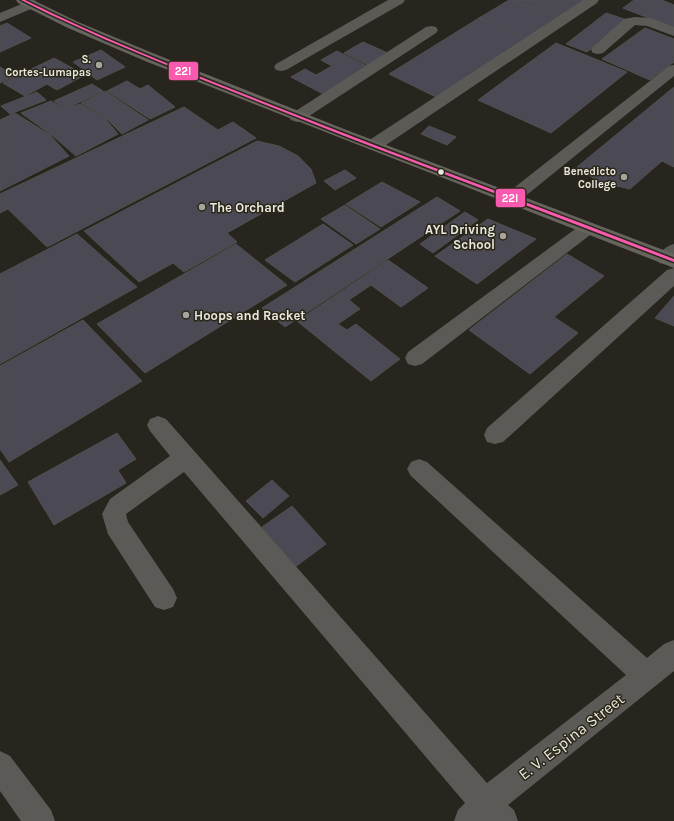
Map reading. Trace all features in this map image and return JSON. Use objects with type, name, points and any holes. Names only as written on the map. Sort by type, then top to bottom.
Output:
[{"type":"main road","points":[[27,2],[117,44],[297,117],[374,145],[588,228],[671,256]]},
{"type":"street","points":[[280,67],[398,0]]},
{"type":"street","points":[[374,145],[396,132],[592,0]]},
{"type":"street","points":[[0,18],[27,2]]},
{"type":"street","points":[[598,50],[629,22],[635,20],[648,21],[674,32]]},
{"type":"street","points":[[297,117],[431,30]]},
{"type":"street","points":[[512,198],[674,69]]},
{"type":"street","points":[[415,358],[588,228]]},
{"type":"street","points":[[495,435],[674,275]]},
{"type":"street","points":[[158,425],[486,815]]},
{"type":"street","points":[[164,598],[117,526],[114,514],[118,506],[185,458]]},
{"type":"street","points":[[419,469],[665,664]]},
{"type":"street","name":"E. V. Espina Street","points":[[486,815],[665,664]]},
{"type":"street","points":[[0,766],[40,821]]},
{"type":"building","points":[[509,0],[558,18],[527,39],[479,18]]},
{"type":"building","points":[[512,0],[585,0],[558,18]]},
{"type":"building","points":[[634,0],[662,0],[674,5],[674,28],[623,8]]},
{"type":"building","points":[[606,13],[627,20],[587,52],[566,44]]},
{"type":"building","points":[[479,18],[527,39],[438,98],[389,74]]},
{"type":"building","points":[[7,23],[31,38],[0,52],[0,26]]},
{"type":"building","points":[[645,28],[674,39],[674,62],[650,80],[602,59]]},
{"type":"building","points":[[363,42],[390,54],[370,66],[344,53]]},
{"type":"building","points":[[556,43],[627,72],[551,133],[478,100]]},
{"type":"building","name":"S. Cortes-Lumapas","points":[[101,50],[125,67],[97,80],[73,62]]},
{"type":"building","points":[[337,51],[371,68],[325,95],[291,77],[305,69],[316,75],[332,66],[321,60]]},
{"type":"building","points":[[54,58],[85,75],[57,90],[47,84],[25,96],[3,83]]},
{"type":"building","points":[[0,67],[15,76],[0,83]]},
{"type":"building","points":[[127,81],[140,89],[148,85],[175,107],[150,119],[107,91]]},
{"type":"building","points":[[92,84],[103,91],[65,109],[54,101]]},
{"type":"building","points":[[674,87],[674,167],[662,161],[630,189],[599,182],[577,167]]},
{"type":"building","points":[[105,91],[148,120],[122,134],[104,116],[81,103]]},
{"type":"building","points":[[37,92],[46,100],[10,114],[1,106]]},
{"type":"building","points":[[51,101],[64,109],[80,104],[104,117],[118,134],[76,156],[53,136],[21,113]]},
{"type":"building","points":[[184,107],[218,130],[233,122],[256,138],[47,247],[8,209],[0,213],[0,194]]},
{"type":"building","points":[[15,113],[50,135],[69,156],[0,191],[0,120]]},
{"type":"building","points":[[429,126],[456,137],[447,145],[421,134]]},
{"type":"building","name":"The Orchard","points":[[257,141],[279,146],[298,156],[311,169],[316,183],[227,233],[237,242],[184,272],[173,263],[139,282],[84,231]]},
{"type":"building","points":[[345,170],[356,178],[335,190],[324,181]]},
{"type":"building","points":[[382,182],[420,202],[381,227],[346,204]]},
{"type":"building","points":[[437,197],[460,211],[285,327],[262,308]]},
{"type":"building","points":[[345,205],[380,229],[356,244],[321,219]]},
{"type":"building","points":[[465,212],[478,220],[433,253],[420,244]]},
{"type":"building","points":[[488,219],[536,239],[477,284],[435,256]]},
{"type":"building","points":[[323,224],[353,245],[295,282],[265,260]]},
{"type":"building","points":[[77,234],[137,287],[0,364],[0,274]]},
{"type":"building","points":[[236,244],[287,285],[145,373],[97,324]]},
{"type":"building","points":[[567,254],[604,276],[554,317],[578,333],[530,374],[469,330]]},
{"type":"building","points":[[388,260],[428,288],[401,307],[371,285],[349,300],[360,309],[338,324],[347,330],[356,324],[400,359],[371,381],[297,321]]},
{"type":"building","points":[[674,296],[674,326],[655,318]]},
{"type":"building","points":[[83,320],[142,381],[9,462],[0,449],[0,366]]},
{"type":"building","points":[[117,433],[136,459],[118,470],[126,483],[54,525],[28,482]]},
{"type":"building","points":[[0,460],[18,485],[0,495]]},
{"type":"building","points":[[272,480],[289,496],[263,518],[246,501]]},
{"type":"building","points":[[292,506],[326,544],[295,567],[262,527]]},
{"type":"transit line","name":"22I","points":[[23,0],[105,39],[190,74],[674,261]]},
{"type":"place","name":"S. Cortes-Lumapas","points":[[99,65]]},
{"type":"place","name":"Benedicto College","points":[[624,177]]},
{"type":"place","name":"The Orchard","points":[[202,207]]},
{"type":"place","name":"AYL Driving School","points":[[503,236]]},
{"type":"place","name":"Hoops and Racket","points":[[186,315]]}]
